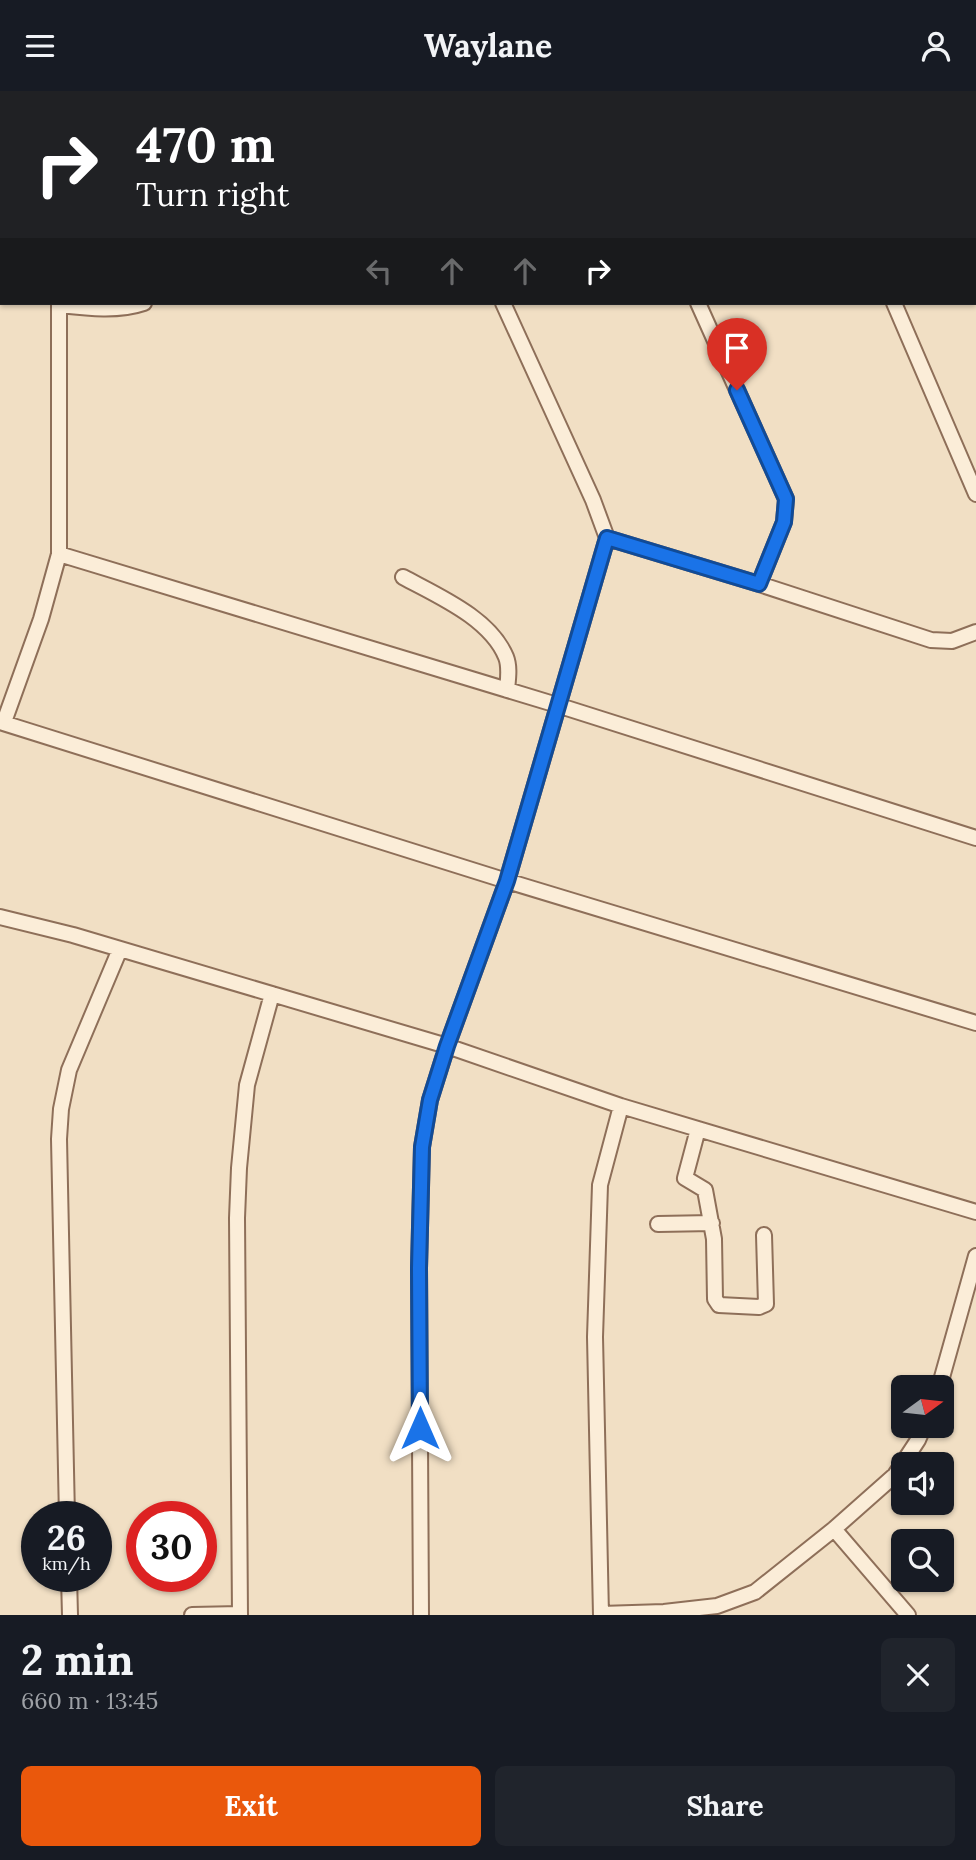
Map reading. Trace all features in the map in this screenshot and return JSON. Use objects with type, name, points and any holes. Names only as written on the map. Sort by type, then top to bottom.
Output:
[{"type":"street","points":[[59,305],[59,554],[41,618],[2,722],[507,881],[976,1023]]},
{"type":"street","points":[[66,305],[96,309],[139,305]]},
{"type":"street","points":[[421,1615],[419,1268],[422,1147],[430,1100],[507,881],[607,538],[593,500],[504,305]]},
{"type":"street","points":[[699,305],[786,499],[784,522],[759,584]]},
{"type":"street","points":[[895,305],[976,493]]},
{"type":"street","points":[[607,538],[931,640],[952,641],[976,632]]},
{"type":"street","points":[[59,554],[557,705],[976,838]]},
{"type":"street","points":[[403,577],[460,607],[490,634],[507,659],[507,690]]},
{"type":"street","points":[[0,917],[120,949],[447,1046],[621,1106],[976,1212]]},
{"type":"street","points":[[67,1501],[59,1152],[61,1109],[69,1070],[120,949]]},
{"type":"street","points":[[192,1615],[240,1615],[237,1231],[239,1168],[247,1085],[272,994]]},
{"type":"street","points":[[621,1106],[600,1185],[595,1337],[601,1614],[664,1612],[716,1606],[755,1592],[834,1529],[895,1475],[918,1439]]},
{"type":"street","points":[[698,1129],[685,1178],[704,1188],[712,1223],[715,1299],[719,1305],[759,1307],[766,1304],[764,1235]]},
{"type":"street","points":[[658,1224],[712,1223]]},
{"type":"street","points":[[943,1375],[976,1256]]},
{"type":"street","points":[[834,1529],[908,1615]]},
{"type":"street","points":[[69,1592],[70,1615]]},
{"type":"route","points":[[420,1428],[419,1268],[422,1147],[430,1100],[507,881],[607,538],[759,584],[784,522],[786,499],[737,390]]}]
